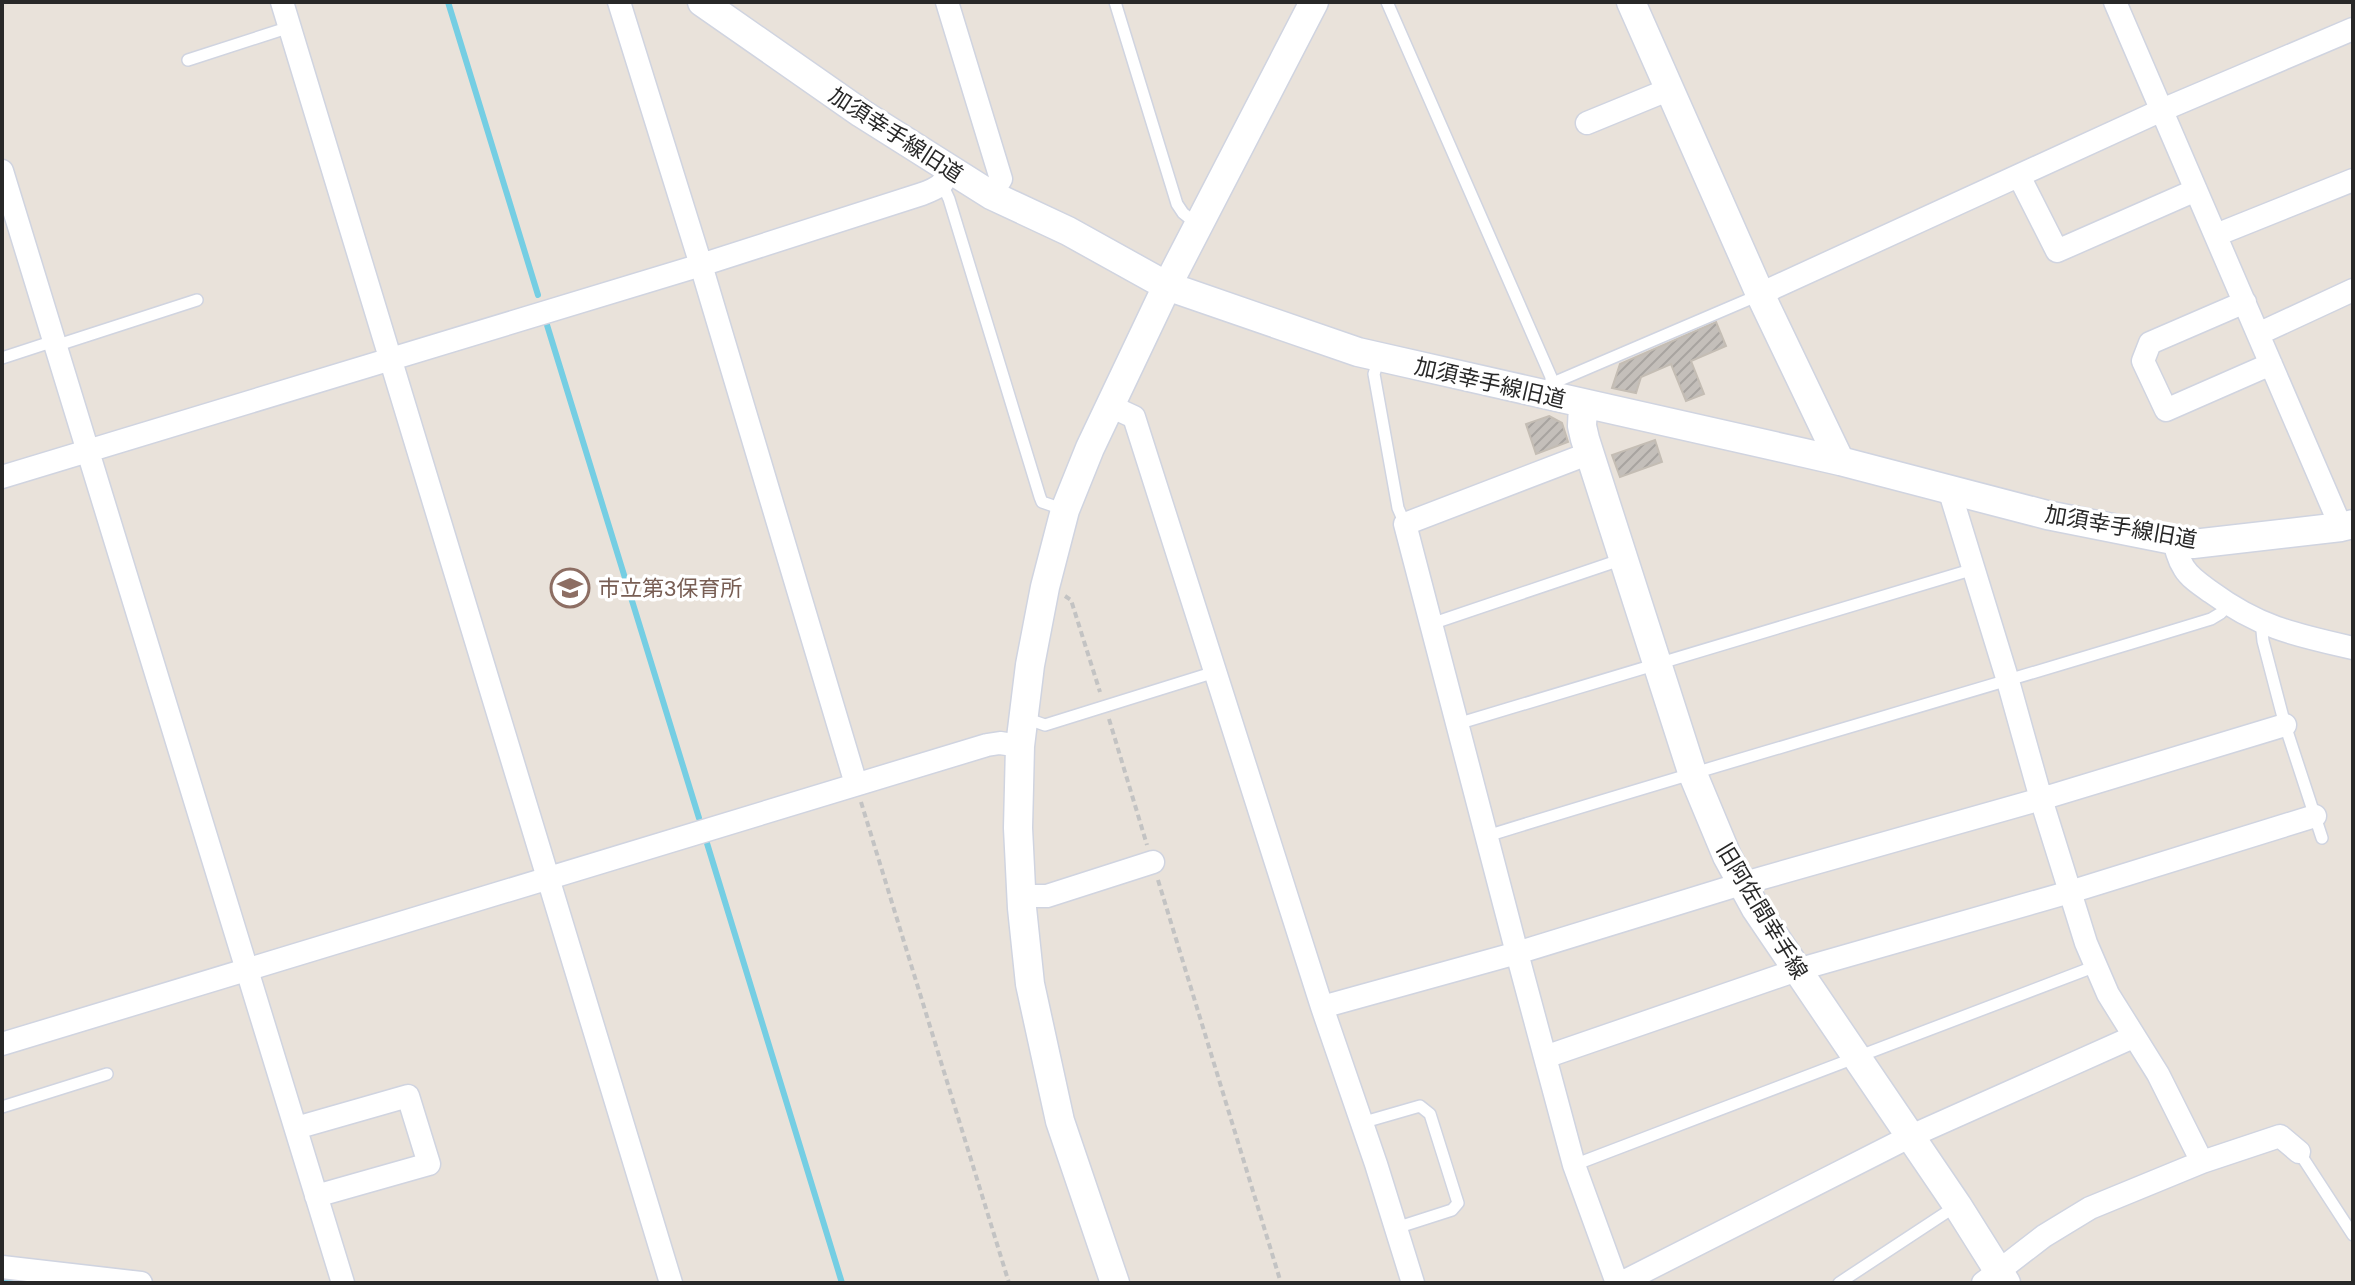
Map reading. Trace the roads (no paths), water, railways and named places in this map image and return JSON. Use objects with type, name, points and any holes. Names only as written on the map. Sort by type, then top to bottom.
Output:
[{"type":"street","points":[[282,2],[671,1283]]},
{"type":"street","points":[[619,2],[856,784]]},
{"type":"street","points":[[947,2],[1001,179],[991,195]]},
{"type":"street","points":[[1115,1283],[1060,1121],[1030,984],[1018,828],[1020,746],[1030,665],[1045,587],[1065,510],[1108,405],[1314,2]]},
{"type":"street","points":[[1631,2],[1760,294],[1840,461]]},
{"type":"street","points":[[2115,2],[2271,364],[2347,525]]},
{"type":"street","name":"加須幸手線旧道","points":[[719,6],[945,177],[1068,231],[1167,286],[1301,334],[1379,357],[1552,390],[1583,404],[1840,461],[2047,515],[2193,544],[2347,525]]},
{"type":"street","points":[[1760,294],[2162,110],[2353,29]]},
{"type":"street","points":[[1587,123],[1670,89]]},
{"type":"street","points":[[2,171],[343,1283]]},
{"type":"street","points":[[2019,176],[2057,251],[2196,190]]},
{"type":"street","points":[[2,477],[701,265],[922,194],[937,188],[945,177]]},
{"type":"street","points":[[2216,235],[2353,180]]},
{"type":"street","points":[[2258,334],[2353,290]]},
{"type":"street","points":[[2245,302],[2150,343],[2143,361],[2166,410],[2271,364]]},
{"type":"street","name":"旧阿佐間幸手線","points":[[1583,404],[1582,426],[1590,453],[1710,820],[1741,884],[1957,1205],[1996,1279]]},
{"type":"street","points":[[1108,405],[1134,417],[1413,1283]]},
{"type":"street","points":[[1590,453],[1405,524],[1574,1165],[1619,1283],[1909,1137],[2133,1037]]},
{"type":"street","points":[[1949,489],[2041,799],[2096,966],[2108,994],[2158,1074],[2202,1162]]},
{"type":"street","points":[[2174,539],[2184,569],[2228,605],[2265,625],[2353,648]]},
{"type":"street","points":[[1322,1007],[1517,953],[2285,725]]},
{"type":"street","points":[[2,1044],[987,745],[1020,746]]},
{"type":"street","points":[[1545,1057],[1797,970],[2070,892],[2315,816]]},
{"type":"street","points":[[1021,896],[1047,896],[1153,862]]},
{"type":"street","points":[[296,1128],[408,1096],[429,1164],[316,1196]]},
{"type":"street","points":[[1996,1279],[2044,1236],[2090,1208],[2202,1162],[2280,1136],[2299,1152]]},
{"type":"street","points":[[2,1267],[141,1283]]},
{"type":"lane","points":[[1115,2],[1177,204],[1198,226]]},
{"type":"lane","points":[[1387,2],[1552,390],[1760,294]]},
{"type":"lane","points":[[188,60],[290,27]]},
{"type":"lane","points":[[945,177],[949,199],[1040,497],[1042,502],[1065,510]]},
{"type":"lane","points":[[2,358],[197,300]]},
{"type":"lane","points":[[1379,357],[1374,374],[1398,508],[1405,524]]},
{"type":"lane","points":[[1431,624],[1624,559]]},
{"type":"lane","points":[[1457,724],[1974,569]]},
{"type":"lane","points":[[1487,836],[1692,772],[2211,619],[2228,605]]},
{"type":"lane","points":[[2265,625],[2263,641],[2285,725],[2322,838]]},
{"type":"lane","points":[[1024,717],[1045,725],[1215,672]]},
{"type":"lane","points":[[1574,1165],[2096,966]]},
{"type":"lane","points":[[2,1107],[107,1074]]},
{"type":"lane","points":[[1361,1123],[1420,1106],[1430,1114],[1458,1203],[1452,1210],[1396,1228]]},
{"type":"lane","points":[[2299,1152],[2353,1235]]},
{"type":"lane","points":[[1839,1283],[1957,1205]]},
{"type":"waterway","points":[[448,2],[538,295]]},
{"type":"waterway","points":[[547,325],[699,818]]},
{"type":"waterway","points":[[706,840],[842,1283]]},
{"type":"waterway","points":[[2,1282],[12,1283]]},
{"type":"place","name":"市立第3保育所","points":[[570,588]]}]
